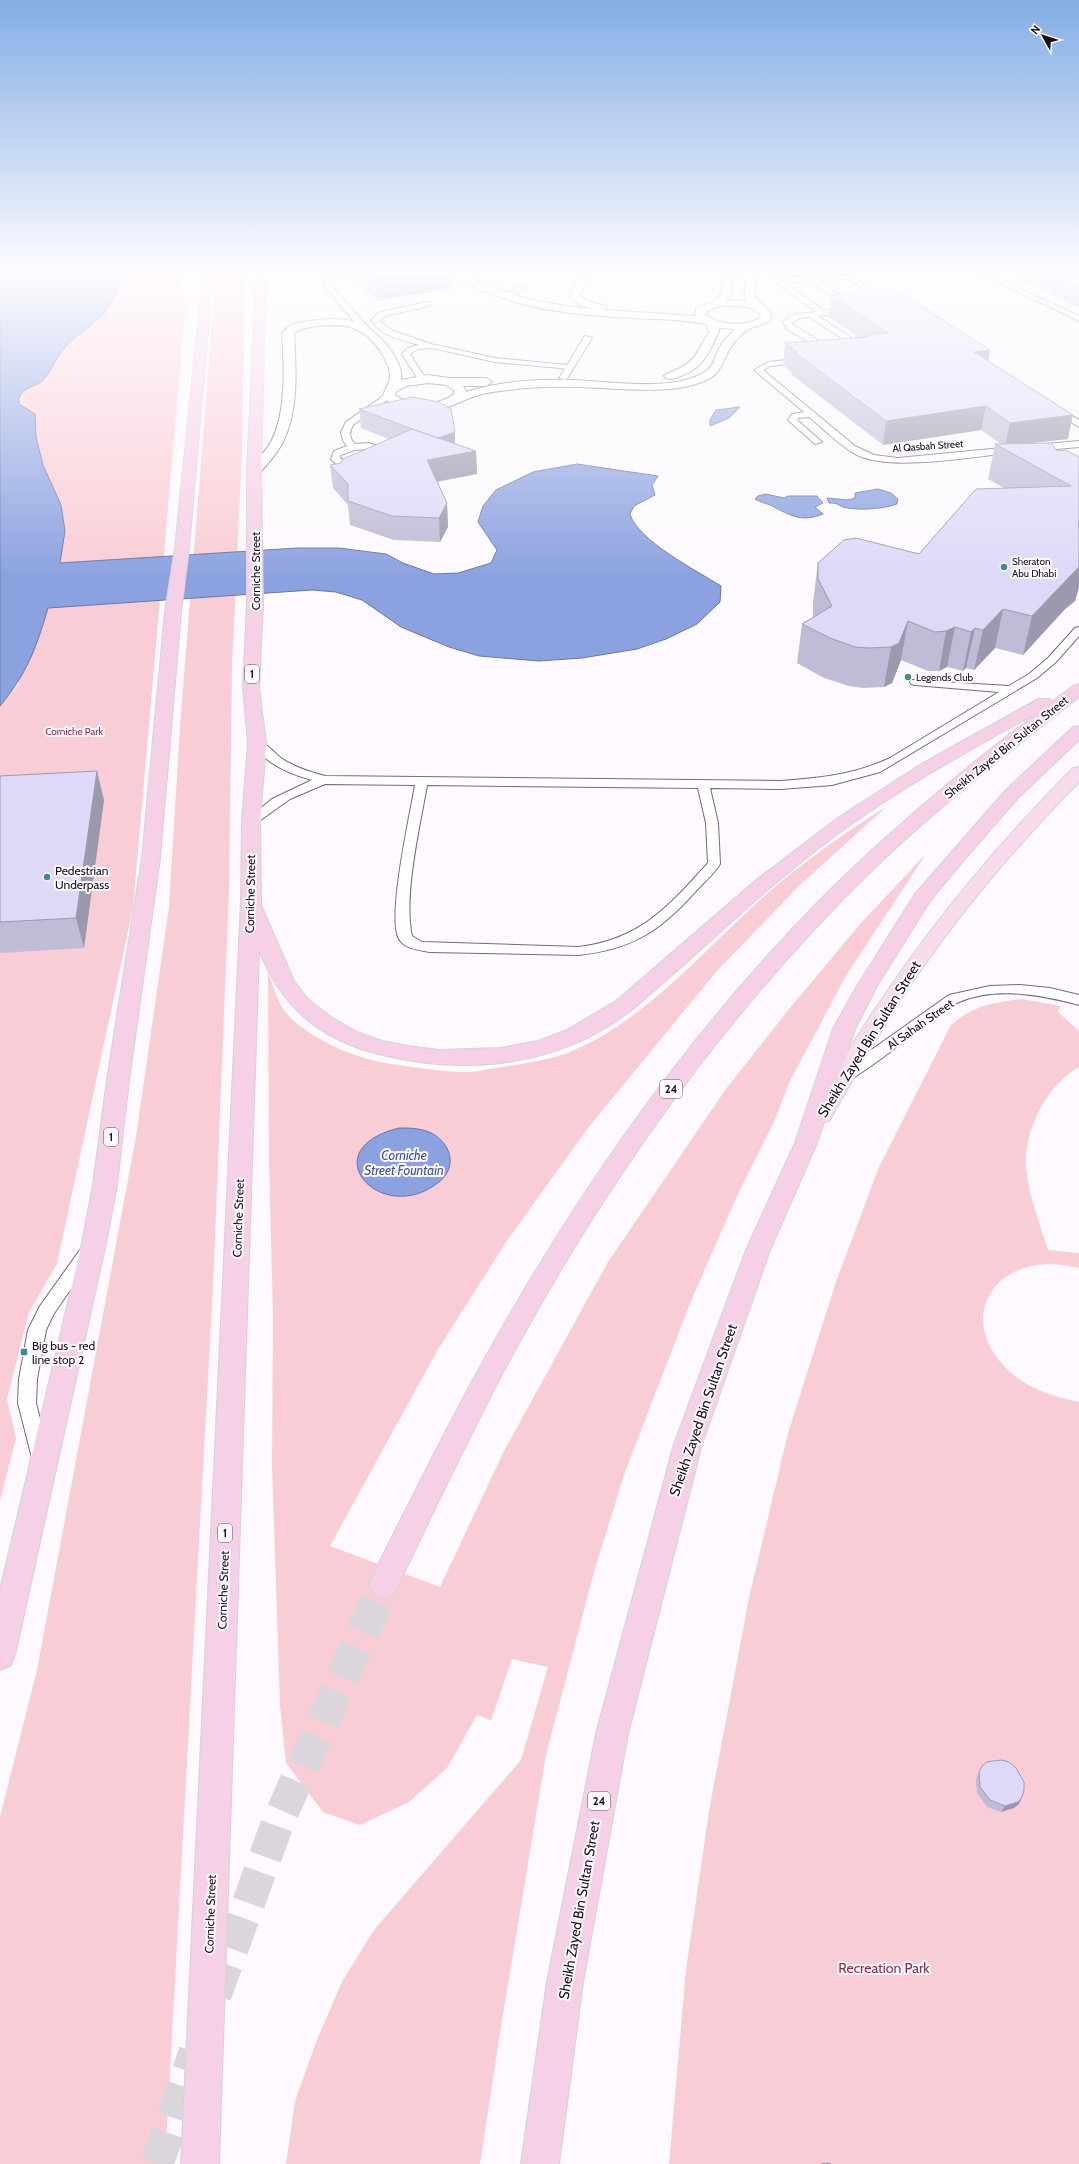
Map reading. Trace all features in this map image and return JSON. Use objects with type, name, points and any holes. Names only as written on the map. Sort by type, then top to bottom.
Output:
[{"type":"highway","name":"1","points":[[0,1655],[94,1243],[105,1185],[151,858],[198,374]]},
{"type":"highway","name":"Corniche Street","points":[[200,2164],[251,902],[251,821],[257,743],[251,688],[255,605],[254,471],[257,374]]},
{"type":"highway","points":[[251,902],[287,986],[301,1004],[322,1021],[351,1037],[386,1049],[450,1058],[492,1057],[530,1051],[567,1039],[617,1011],[783,868],[818,840],[895,786],[973,741],[1079,684]]},
{"type":"highway","name":"Sheikh Zayed Bin Sultan Street","points":[[384,1584],[460,1430],[523,1313],[600,1189],[647,1120],[712,1034],[778,957],[844,888],[902,833],[978,767],[1079,689]]},
{"type":"highway","points":[[806,1143],[844,1029],[867,986],[922,898],[1011,795],[1079,731]]},
{"type":"highway","name":"Sheikh Zayed Bin Sultan Street","points":[[540,2164],[565,1982],[612,1734],[661,1543],[688,1444],[758,1250],[806,1143]]},
{"type":"main road","name":"Sheikh Zayed Bin Sultan Street","points":[[806,1143],[840,1080],[896,990],[947,920],[1002,854],[1044,807],[1079,772]]},
{"type":"street","points":[[254,471],[276,443],[282,430],[290,374]]},
{"type":"street","points":[[393,395],[396,374]]},
{"type":"street","points":[[393,395],[409,381],[422,380],[449,382],[553,374]]},
{"type":"street","points":[[579,374],[644,379],[672,374]]},
{"type":"street","points":[[393,395],[411,406],[432,406],[445,404],[481,390],[510,386],[560,384],[653,386],[688,382],[710,374]]},
{"type":"street","points":[[449,382],[460,389],[461,392],[458,398]]},
{"type":"lane","points":[[418,374],[422,380]]},
{"type":"lane","name":"Al Qasbah Street","points":[[763,374],[858,452],[880,460],[905,460],[1079,444]]},
{"type":"lane","points":[[353,447],[344,449],[336,455],[335,459],[339,468],[368,466],[381,462],[387,456],[385,452],[378,448],[353,447],[347,441],[345,432],[349,424],[368,409],[393,395]]},
{"type":"lane","points":[[1046,403],[1079,424]]},
{"type":"lane","points":[[810,414],[795,416],[792,420],[818,442]]},
{"type":"lane","points":[[257,743],[266,754],[278,762],[307,776],[324,780],[807,784],[855,776],[894,760],[1012,690],[1052,660],[1079,630]]},
{"type":"lane","points":[[915,682],[1012,690]]},
{"type":"lane","points":[[251,821],[275,801],[290,793],[324,780]]},
{"type":"lane","points":[[422,781],[408,864],[403,908],[403,930],[405,937],[418,946],[430,948],[579,951],[595,950],[615,945],[640,934],[673,908],[714,864],[712,823],[702,784]]},
{"type":"lane","name":"Al Sahah Street","points":[[840,1080],[928,1015],[960,996],[989,991],[1026,989],[1063,994],[1079,1000]]},
{"type":"lane","points":[[43,1466],[27,1403],[28,1379],[37,1330],[46,1311],[94,1243]]},
{"type":"green space","name":"Corniche Park","points":[[48,374],[180,374],[133,908],[57,1264],[29,1312],[7,1399],[16,1438],[0,1501],[0,706],[18,684],[61,505],[43,465],[36,437],[35,414],[19,404],[21,394],[28,388],[42,382]]},
{"type":"green space","points":[[208,374],[243,374],[242,452],[232,667],[229,890],[213,1287],[165,2164],[0,2164],[0,1817],[37,1670],[136,1137],[169,907],[180,727]]},
{"type":"green space","points":[[886,807],[800,885],[716,972],[588,1128],[506,1242],[437,1351],[330,1546],[440,1587],[504,1451],[608,1262],[726,1089],[790,1008],[861,923],[926,854],[847,974],[790,1081],[773,1124],[737,1196],[691,1301],[625,1472],[594,1572],[546,1755],[480,2164],[286,2164],[295,2101],[318,2037],[343,1980],[374,1930],[521,1760],[548,1667],[512,1659],[491,1720],[477,1715],[447,1768],[409,1802],[360,1825],[323,1812],[286,1763],[280,1705],[272,1465],[273,1318],[269,1158],[268,972],[280,1004],[295,1022],[331,1045],[359,1056],[385,1063],[416,1068],[467,1072],[524,1064],[552,1058],[570,1052],[597,1039],[622,1023],[672,984],[776,885],[822,850]]},
{"type":"green space","name":"Recreation Park","points":[[1021,999],[1061,1006],[1058,1012],[1079,1031],[1079,1067],[1067,1075],[1057,1085],[1039,1110],[1029,1139],[1026,1154],[1026,1168],[1032,1199],[1048,1250],[1079,1253],[1079,1268],[1048,1264],[1021,1269],[1001,1281],[988,1297],[983,1318],[987,1340],[1001,1362],[1025,1383],[1051,1395],[1079,1402],[1079,2164],[669,2164],[686,1970],[709,1811],[749,1598],[788,1433],[836,1282],[879,1167],[951,1025],[968,1013],[984,1006]]},
{"type":"water","points":[[0,374],[48,374],[42,382],[28,388],[21,394],[19,404],[35,414],[36,437],[43,465],[61,505],[65,531],[60,563],[297,548],[339,548],[386,554],[403,563],[434,574],[458,573],[491,563],[497,550],[478,522],[483,506],[496,490],[533,472],[577,464],[658,476],[652,485],[655,495],[634,506],[630,514],[635,524],[644,534],[669,554],[721,586],[720,602],[697,624],[666,639],[637,649],[582,658],[539,661],[479,656],[449,647],[401,627],[362,600],[336,592],[312,590],[48,608],[30,660],[17,683],[0,706]]},
{"type":"water","points":[[740,407],[729,418],[710,426],[710,420],[716,410]]},
{"type":"water","points":[[878,489],[891,493],[898,499],[897,504],[877,508],[855,509],[843,507],[835,503],[829,503],[827,498],[848,500],[855,498],[855,493]]},
{"type":"water","points":[[766,494],[784,498],[788,496],[817,496],[823,503],[815,507],[823,514],[808,518],[796,517],[755,499],[758,496]]},
{"type":"water","name":"Corniche Street Fountain","points":[[399,1128],[418,1129],[429,1132],[442,1141],[449,1154],[449,1169],[445,1176],[439,1182],[417,1194],[396,1196],[378,1191],[364,1180],[358,1167],[360,1152],[373,1139]]},
{"type":"building","points":[[823,374],[1009,374],[1073,415],[1010,423],[986,406],[886,421]]},
{"type":"building","points":[[413,397],[439,402],[451,409],[455,432],[438,438],[359,409]]},
{"type":"building","points":[[412,429],[476,451],[427,460],[447,503],[439,518],[392,516],[348,501],[348,484],[330,465],[341,463],[343,459]]},
{"type":"building","points":[[1051,443],[1057,451],[1066,450],[1079,457],[1079,567],[1032,616],[1003,609],[983,630],[975,628],[971,632],[955,627],[946,631],[935,632],[908,621],[899,643],[891,647],[869,648],[855,647],[830,638],[802,624],[832,606],[818,579],[818,563],[844,540],[856,538],[919,554],[976,489],[1071,486],[995,444]]},
{"type":"building","name":"Pedestrian Underpass","points":[[97,771],[76,918],[0,922],[0,776]]},
{"type":"building","points":[[1001,1760],[1009,1762],[1016,1768],[1024,1782],[1022,1797],[1018,1802],[1005,1806],[990,1800],[980,1787],[979,1772],[982,1766],[987,1762]]},
{"type":"tunnel","points":[[215,1995],[278,1822],[384,1584]]},
{"type":"tunnel","points":[[157,2164],[195,2052]]},
{"type":"place","name":"Sheraton Abu Dhabi","points":[[1004,567]]},
{"type":"place","name":"Legends Club","points":[[908,677]]},
{"type":"place","name":"Pedestrian Underpass","points":[[47,877]]},
{"type":"place","name":"Big bus - red line stop 2","points":[[24,1352]]}]
